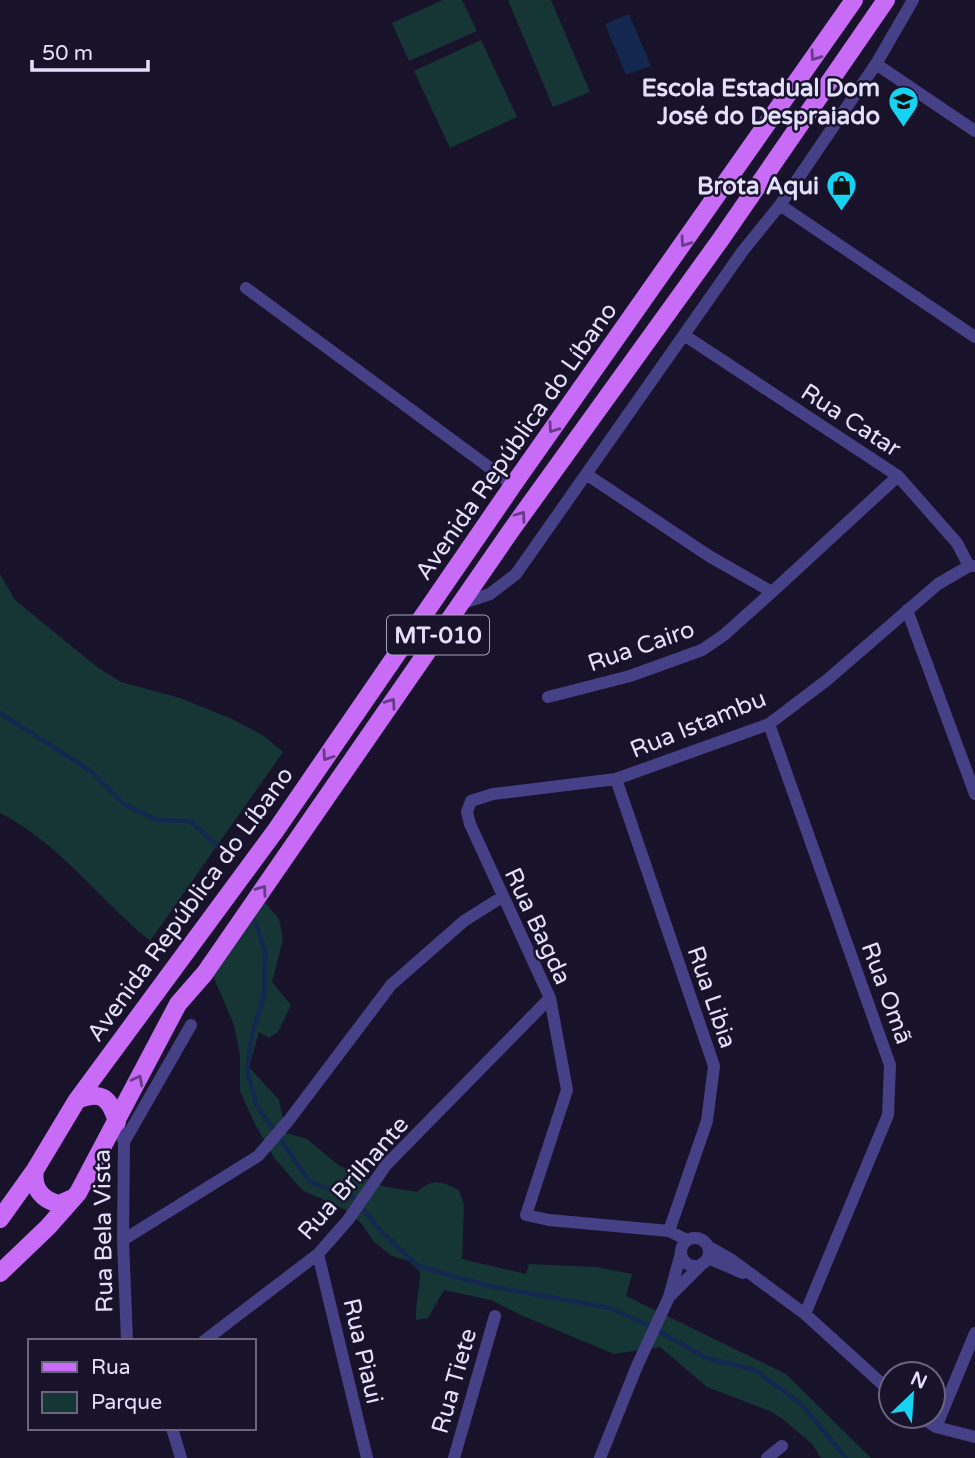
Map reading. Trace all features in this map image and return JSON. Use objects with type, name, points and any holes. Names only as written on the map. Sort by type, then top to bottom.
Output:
[{"type":"main road","name":"Avenida República do Líbano","points":[[0,1219],[77,1100],[276,830],[513,485],[855,0]]},
{"type":"main road","name":"Avenida República do Líbano","points":[[0,1273],[48,1227],[78,1193],[178,1004],[205,973],[460,604],[721,239],[886,0]]},
{"type":"main road","points":[[77,1100],[92,1095],[106,1100],[111,1103],[117,1122]]},
{"type":"main road","points":[[34,1170],[36,1187],[41,1195],[53,1203],[64,1204],[78,1193]]},
{"type":"street","name":"Avenida República do Líbano","points":[[460,604],[490,594],[516,574],[742,252],[780,205],[876,64],[913,0]]},
{"type":"street","points":[[876,64],[975,131]]},
{"type":"street","points":[[780,205],[975,337]]},
{"type":"street","points":[[721,239],[742,252]]},
{"type":"street","points":[[246,288],[513,485]]},
{"type":"street","name":"Rua Catar","points":[[684,335],[898,476],[957,543],[972,566]]},
{"type":"street","points":[[586,474],[709,556],[772,592]]},
{"type":"street","name":"Rua Cairo","points":[[548,697],[630,676],[702,650],[772,592],[898,476]]},
{"type":"street","name":"Rua Istambu","points":[[471,801],[493,793],[616,779],[769,724],[827,680],[938,584],[972,566]]},
{"type":"street","points":[[907,610],[975,794]]},
{"type":"street","name":"Rua Omã","points":[[769,724],[890,1065],[888,1115],[805,1314]]},
{"type":"street","name":"Rua Libia","points":[[616,779],[714,1066],[707,1121],[669,1231]]},
{"type":"street","name":"Rua Bagda","points":[[471,801],[467,818],[550,999],[567,1090],[526,1215],[549,1220],[669,1231]]},
{"type":"street","points":[[123,1240],[257,1156],[289,1120],[391,985],[464,920],[502,897]]},
{"type":"street","name":"Rua Brilhante","points":[[207,1339],[318,1254],[348,1220],[386,1165],[550,999]]},
{"type":"street","points":[[124,1142],[191,1025]]},
{"type":"street","name":"Rua Bela Vista","points":[[117,1122],[124,1142],[123,1240],[127,1339]]},
{"type":"street","points":[[669,1231],[687,1240],[700,1238],[707,1256],[750,1275],[805,1314],[877,1379]]},
{"type":"street","points":[[669,1297],[682,1248],[687,1240]]},
{"type":"street","points":[[681,1252],[687,1263],[698,1265],[707,1256]]},
{"type":"street","name":"Rua Piaui","points":[[318,1254],[367,1458]]},
{"type":"street","points":[[600,1458],[660,1313],[669,1297],[707,1256]]},
{"type":"street","name":"Rua Tiete","points":[[454,1458],[495,1316]]},
{"type":"street","points":[[947,1400],[975,1333]]},
{"type":"street","points":[[173,1430],[181,1458]]},
{"type":"street","points":[[947,1430],[975,1437]]},
{"type":"street","points":[[767,1458],[782,1446]]},
{"type":"green space","points":[[443,0],[462,0],[477,31],[409,61],[392,23]]},
{"type":"green space","points":[[508,0],[551,0],[590,92],[553,107]]},
{"type":"green space","points":[[481,40],[517,117],[450,148],[414,71]]},
{"type":"green space","points":[[0,574],[15,600],[97,667],[121,682],[180,698],[232,719],[264,736],[283,752],[150,941],[60,855],[21,825],[0,813]]},
{"type":"green space","points":[[260,897],[279,919],[283,939],[272,982],[291,1005],[278,1032],[269,1038],[259,1032],[249,1067],[279,1100],[286,1133],[307,1139],[338,1165],[382,1186],[417,1192],[437,1182],[459,1190],[464,1205],[462,1259],[526,1274],[529,1264],[596,1267],[632,1274],[626,1296],[786,1374],[871,1458],[821,1458],[812,1444],[784,1420],[770,1411],[707,1387],[660,1347],[614,1354],[491,1300],[444,1290],[428,1318],[416,1320],[420,1272],[409,1261],[392,1256],[374,1242],[361,1223],[346,1210],[302,1190],[275,1159],[240,1091],[240,1055],[234,1025],[211,971]]},
{"type":"water","points":[[629,14],[651,66],[626,75],[605,24]]},
{"type":"waterway","points":[[0,713],[89,770],[124,804],[157,820],[190,821],[220,848]]},
{"type":"waterway","points":[[255,921],[265,951],[264,997],[252,1034],[247,1071],[257,1106],[310,1182],[353,1197],[382,1232],[418,1266],[489,1286],[610,1308],[652,1327],[706,1358],[755,1370],[801,1404],[846,1458]]},
{"type":"place","name":"Escola Estadual Dom José do Despraiado","points":[[903,129]]},
{"type":"place","name":"Brota Aqui","points":[[842,213]]}]
